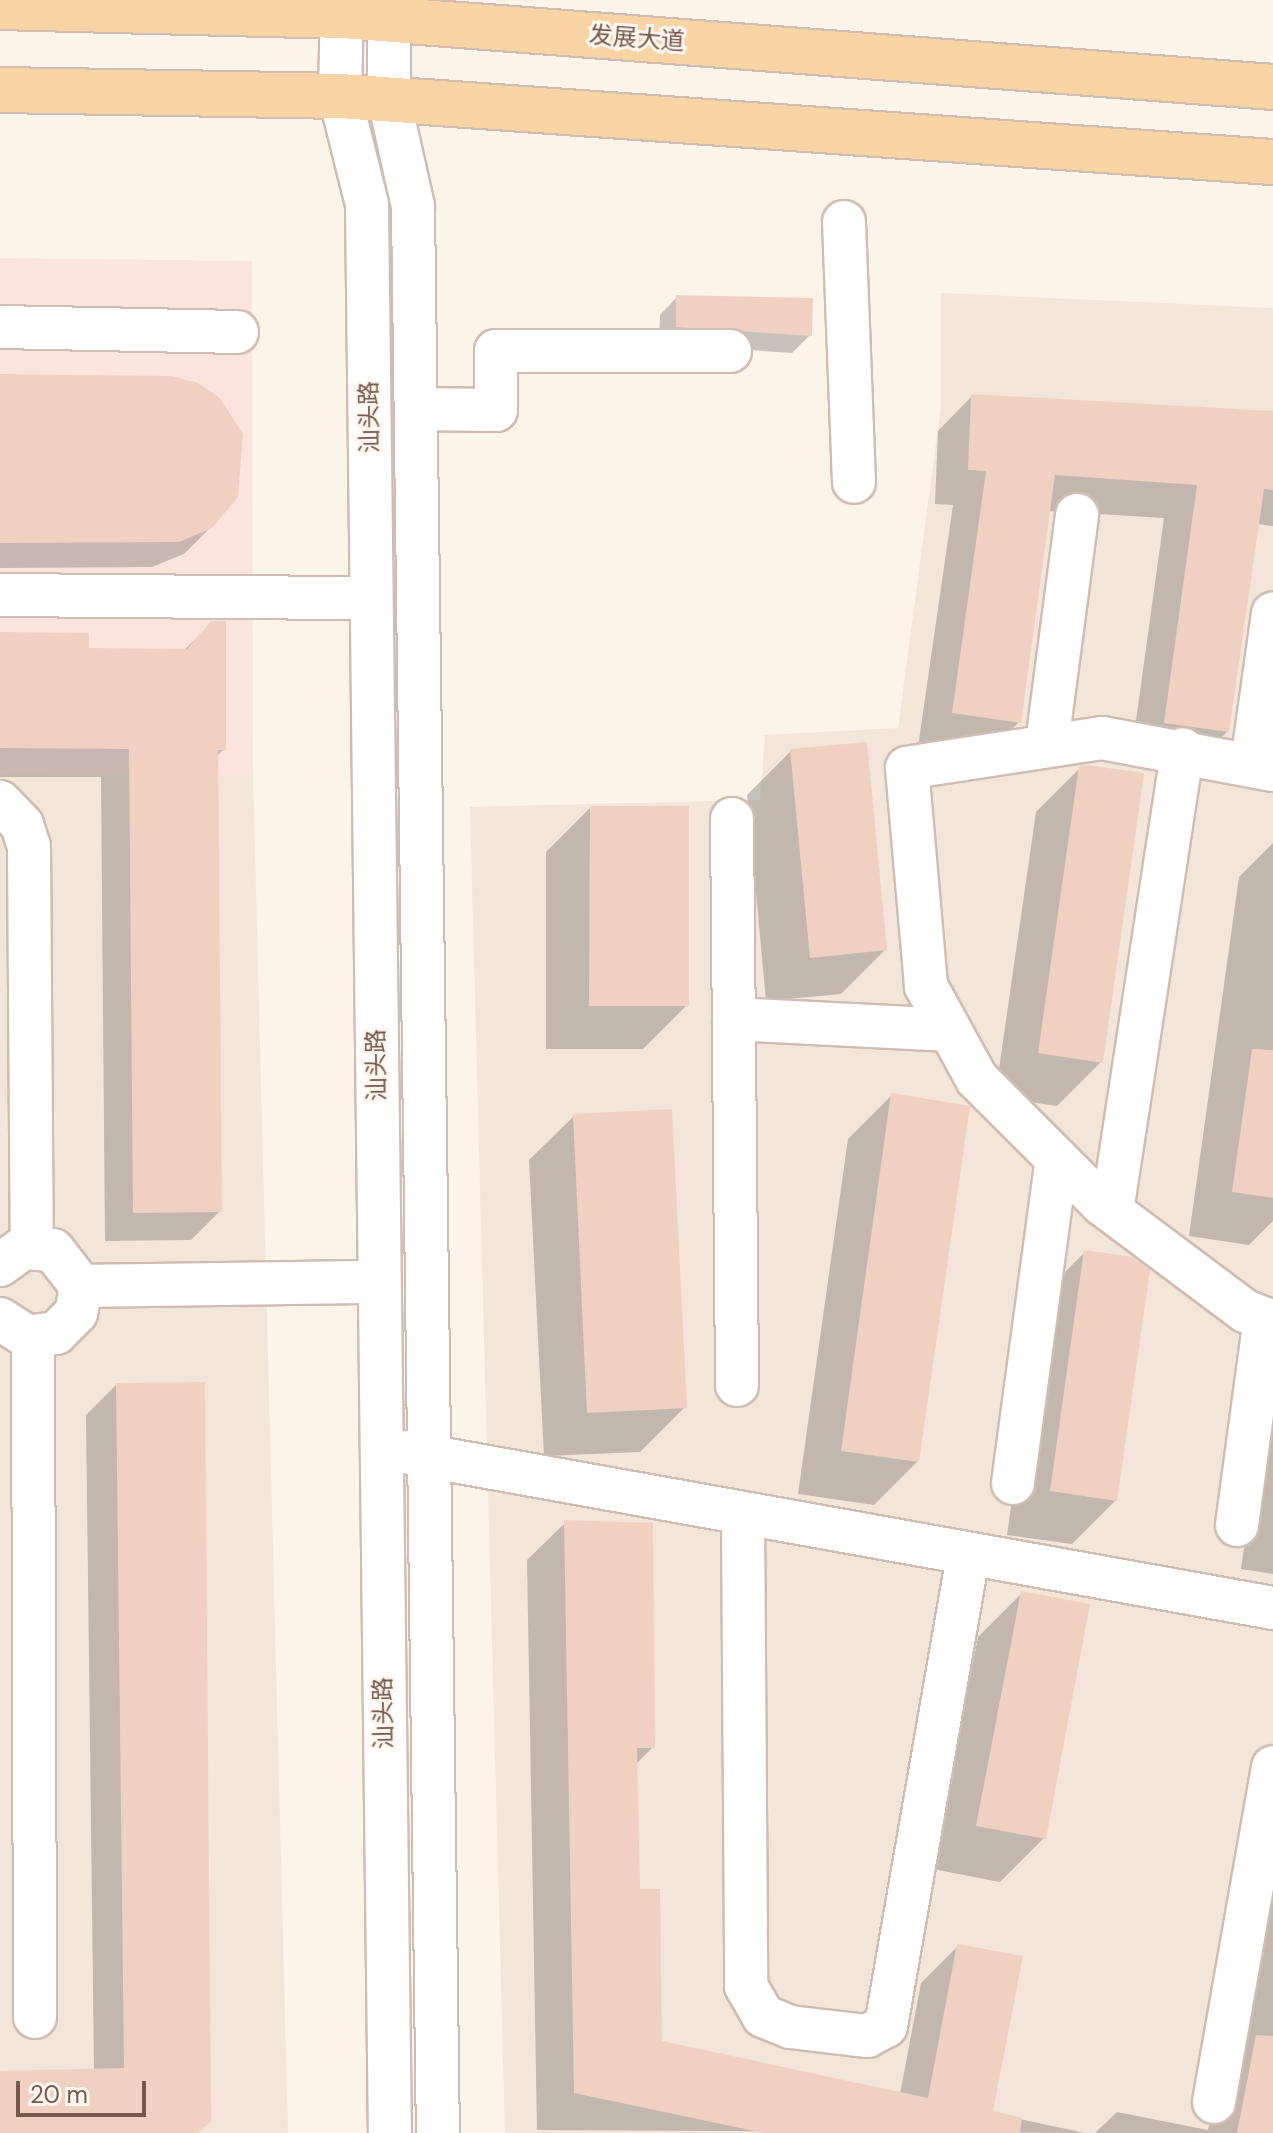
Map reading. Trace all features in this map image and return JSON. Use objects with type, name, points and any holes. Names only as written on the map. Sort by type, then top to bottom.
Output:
[{"type":"main road","name":"发展大道","points":[[0,7],[389,10],[1273,87]]},
{"type":"main road","points":[[0,90],[340,96],[1273,162]]},
{"type":"street","name":"汕头路","points":[[342,8],[340,96],[367,204],[378,1447],[390,2133]]},
{"type":"street","name":"汕头路","points":[[389,10],[389,99],[413,206],[438,2133]]},
{"type":"street","points":[[844,222],[854,482]]},
{"type":"street","points":[[0,327],[237,332]]},
{"type":"street","points":[[416,409],[496,410],[496,351],[730,351]]},
{"type":"street","points":[[1047,743],[1077,515]]},
{"type":"street","points":[[0,595],[371,598]]},
{"type":"street","points":[[1237,1525],[1269,1321],[1112,1211],[977,1079],[926,986],[907,768],[1047,743],[1102,738],[1183,749],[1262,766],[1273,613]]},
{"type":"street","points":[[1112,1211],[1183,749]]},
{"type":"street","points":[[0,802],[22,825],[29,846],[16,1256],[67,1258],[81,1286],[67,1325],[16,1328],[17,1708],[35,2017]]},
{"type":"street","points":[[732,819],[737,1385]]},
{"type":"street","points":[[734,1019],[950,1030]]},
{"type":"street","points":[[1013,1483],[1057,1159]]},
{"type":"street","points":[[81,1286],[378,1282]]},
{"type":"street","points":[[378,1447],[743,1517],[1273,1608]]},
{"type":"street","points":[[743,1517],[746,1986],[763,2016],[790,2027],[867,2036],[886,2026],[968,1556]]},
{"type":"street","points":[[1214,2102],[1273,1767]]},
{"type":"shaded area","points":[[0,258],[252,261],[253,775],[0,774]]},
{"type":"shaded area","points":[[941,293],[1273,308],[1273,2133],[505,2133],[470,807],[760,800],[765,735],[898,728],[941,406]]},
{"type":"shaded area","points":[[0,774],[253,775],[288,2133],[0,2133]]},
{"type":"building","points":[[676,295],[813,298],[812,336],[676,327]]},
{"type":"building","points":[[0,374],[172,376],[198,383],[220,398],[243,434],[238,497],[212,528],[179,542],[0,543]]},
{"type":"building","points":[[971,394],[1273,411],[1273,490],[1264,489],[1229,732],[1164,723],[1197,485],[1055,475],[1021,723],[952,713],[986,471],[968,470]]},
{"type":"building","points":[[211,621],[226,621],[226,750],[218,750],[222,1212],[133,1213],[129,749],[0,748],[0,632],[89,633],[89,648],[187,649]]},
{"type":"building","points":[[867,742],[887,950],[810,958],[790,749]]},
{"type":"building","points":[[1079,766],[1144,773],[1103,1063],[1038,1053]]},
{"type":"building","points":[[590,806],[689,806],[689,1006],[589,1006]]},
{"type":"building","points":[[1252,1049],[1273,1050],[1273,1198],[1232,1192]]},
{"type":"building","points":[[891,1093],[970,1106],[919,1462],[841,1451]]},
{"type":"building","points":[[672,1109],[687,1408],[587,1413],[573,1114]]},
{"type":"building","points":[[1084,1250],[1133,1257],[1150,1270],[1117,1501],[1050,1491]]},
{"type":"building","points":[[205,1382],[211,2122],[197,2133],[0,2133],[0,2071],[124,2068],[116,1383]]},
{"type":"building","points":[[564,1520],[653,1523],[655,1748],[637,1748],[640,1889],[660,1889],[662,2041],[928,2098],[957,1944],[1023,1956],[993,2111],[1022,2118],[1020,2133],[764,2133],[574,2093]]},
{"type":"building","points":[[1021,1591],[1090,1604],[1046,1839],[976,1826]]},
{"type":"building","points":[[1256,2035],[1273,2036],[1273,2133],[1237,2133]]}]
